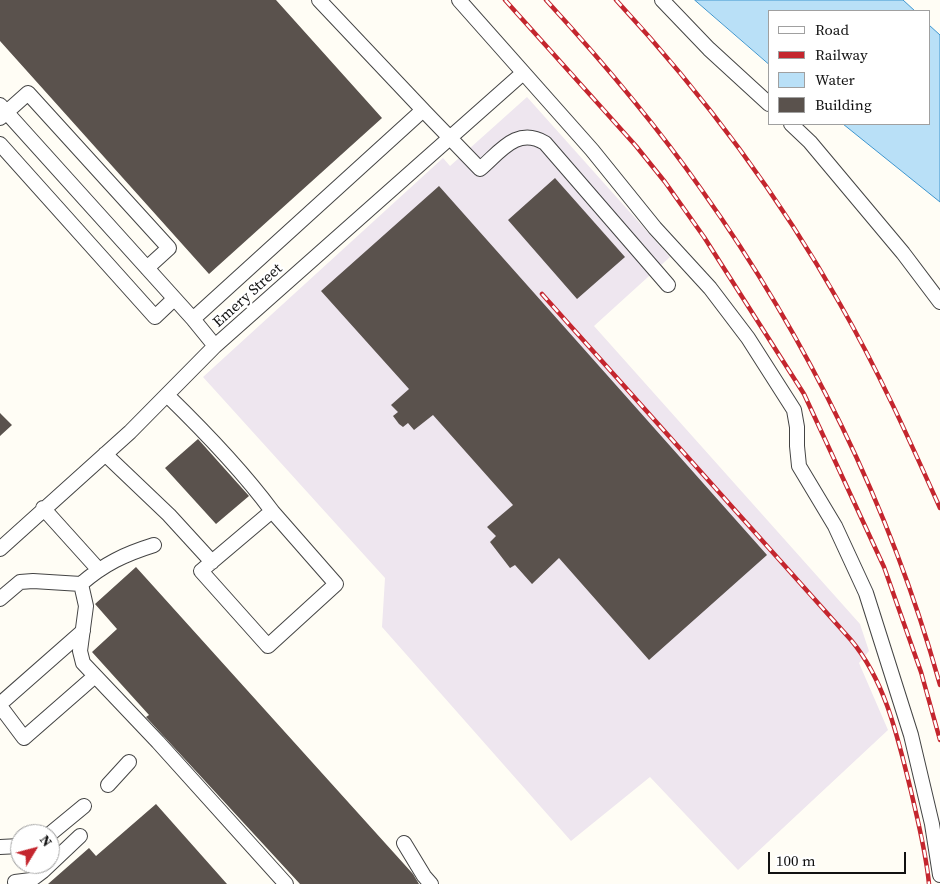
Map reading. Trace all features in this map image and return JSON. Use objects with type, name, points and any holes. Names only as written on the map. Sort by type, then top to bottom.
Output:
[{"type":"street","points":[[319,0],[480,169],[518,138],[527,136],[545,143],[668,285]]},
{"type":"street","points":[[459,0],[592,150],[655,228],[710,288],[748,338],[794,410],[797,426],[796,446],[799,466],[835,526],[866,593],[911,735],[932,824],[940,874]]},
{"type":"street","points":[[662,0],[710,49],[768,103]]},
{"type":"street","name":"Emery Street","points":[[0,549],[43,508],[130,432],[215,346],[523,73]]},
{"type":"street","points":[[147,268],[169,248],[28,93],[2,112],[147,268],[215,346]]},
{"type":"street","points":[[193,319],[423,110]]},
{"type":"street","points":[[792,125],[810,142],[903,253],[940,302]]},
{"type":"street","points":[[0,144],[155,316],[174,298]]},
{"type":"street","points":[[167,395],[223,451],[252,484],[272,511],[336,584],[268,646],[201,571],[272,511]]},
{"type":"street","points":[[105,454],[169,515],[212,562]]},
{"type":"street","points":[[43,508],[98,569]]},
{"type":"street","points":[[0,599],[20,582],[81,584],[98,569],[126,554],[154,545]]},
{"type":"street","points":[[81,584],[86,606],[80,651],[83,663],[286,884]]},
{"type":"street","points":[[83,631],[0,705],[24,738],[95,676]]},
{"type":"street","points":[[108,785],[129,762]]},
{"type":"street","points":[[60,826],[84,806]]},
{"type":"street","points":[[15,882],[31,880],[80,836]]},
{"type":"street","points":[[404,843],[431,884]]},
{"type":"shaded area","points":[[527,97],[670,257],[594,326],[860,624],[869,651],[859,663],[888,730],[738,870],[650,777],[571,841],[382,627],[385,578],[203,377],[443,158],[450,166]]},
{"type":"water","points":[[695,0],[903,0],[914,10],[768,10],[768,63]]},
{"type":"water","points":[[930,26],[940,35],[940,202],[844,125],[930,125]]},
{"type":"building","points":[[0,0],[276,0],[382,118],[209,274],[0,41]]},
{"type":"building","points":[[555,178],[625,257],[577,299],[508,220]]},
{"type":"building","points":[[439,186],[767,555],[649,660],[559,558],[532,584],[515,565],[510,568],[490,542],[496,536],[487,527],[513,505],[433,415],[414,430],[408,423],[403,427],[399,424],[393,416],[398,412],[391,405],[409,389],[321,291]]},
{"type":"building","points":[[0,413],[12,425],[0,436]]},
{"type":"building","points":[[198,439],[249,496],[216,524],[165,468]]},
{"type":"building","points":[[136,567],[413,874],[419,884],[300,884],[146,717],[149,715],[92,652],[117,629],[95,604]]},
{"type":"building","points":[[156,804],[227,884],[48,884],[89,848],[96,856]]},
{"type":"railway","points":[[505,0],[636,146],[665,182],[704,237],[804,394],[884,567],[921,672],[940,740]]},
{"type":"railway","points":[[546,0],[607,69],[665,140],[740,246],[776,304],[842,426],[871,490],[897,554],[920,619],[940,685]]},
{"type":"railway","points":[[616,0],[679,71],[737,146],[791,223],[840,304],[867,354],[940,508]]},
{"type":"railway","points":[[542,294],[851,640],[863,656],[882,693],[896,731],[919,826],[929,884]]}]
